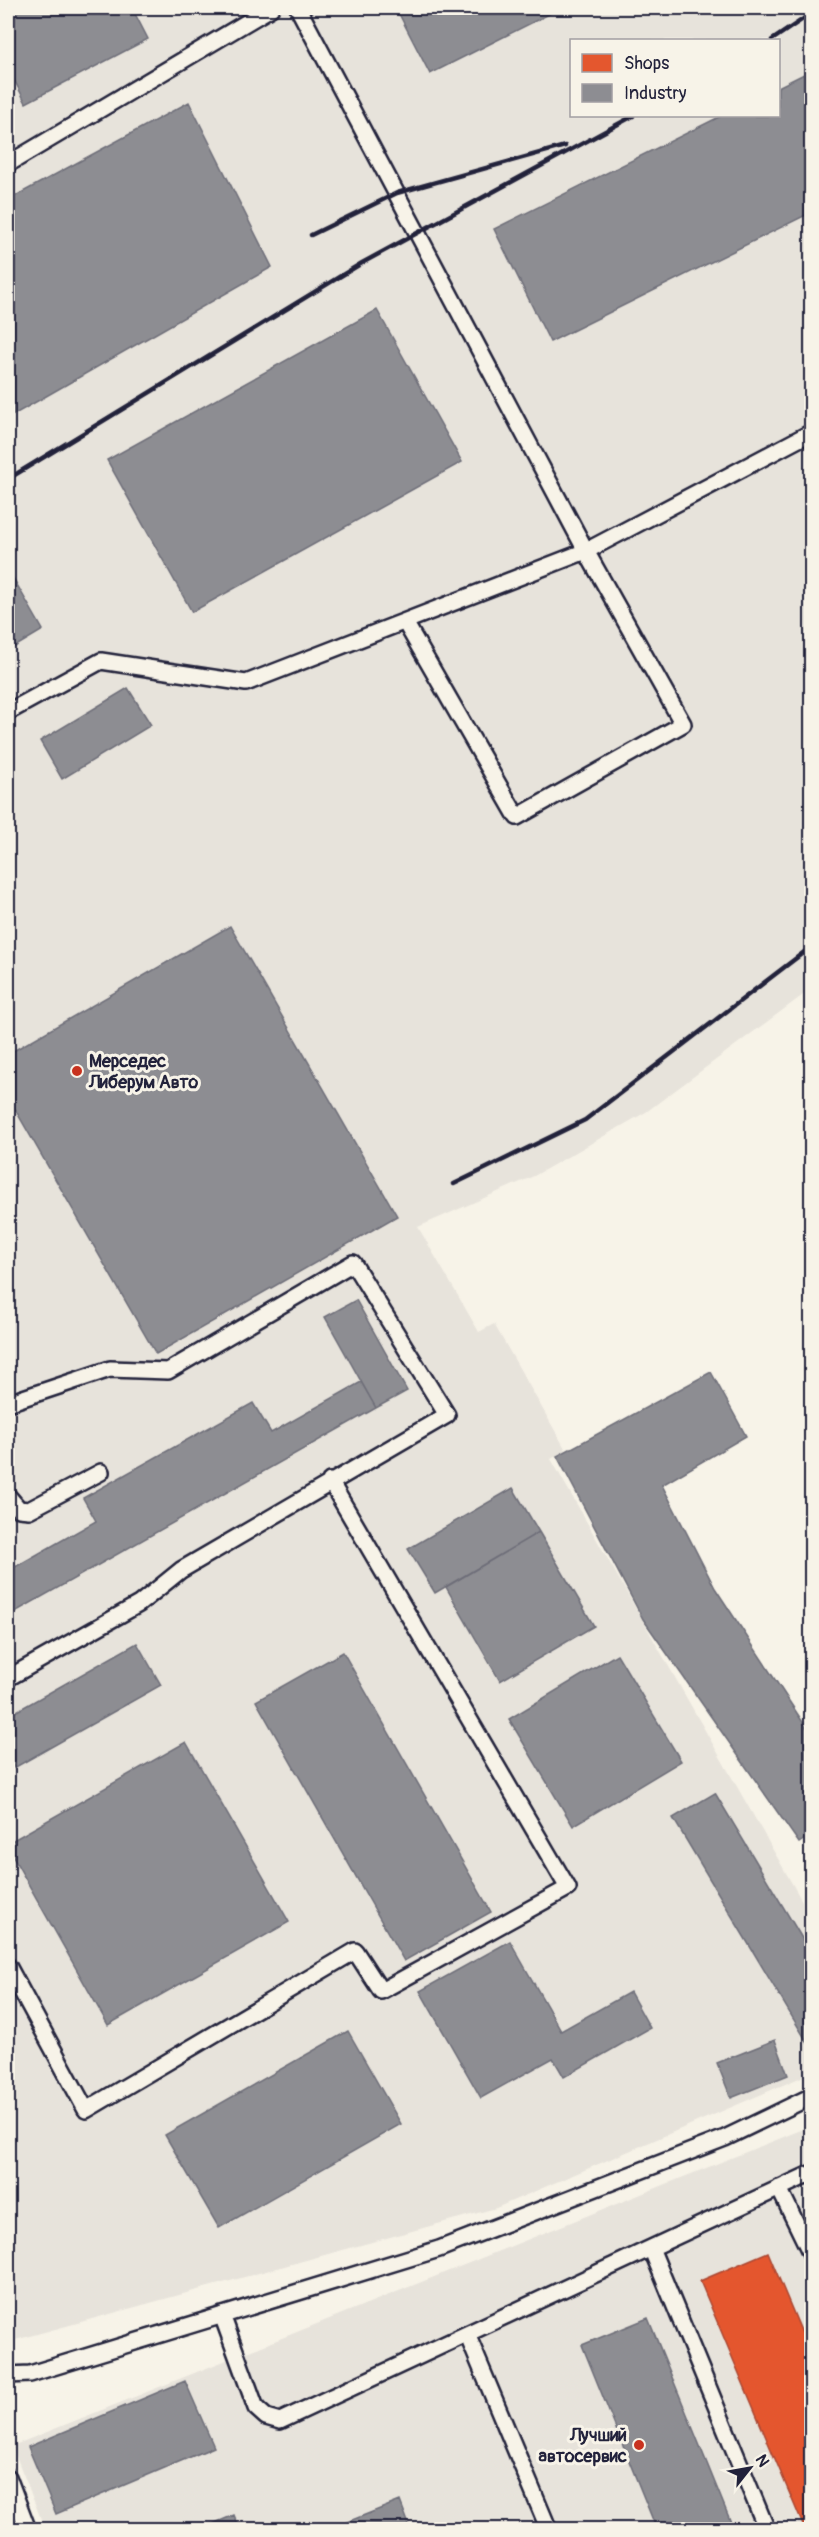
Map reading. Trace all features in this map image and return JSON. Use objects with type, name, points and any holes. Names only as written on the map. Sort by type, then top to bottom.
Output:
[{"type":"lane","points":[[8,164],[271,8]]},
{"type":"lane","points":[[298,8],[586,551],[683,724],[517,817],[405,622]]},
{"type":"lane","points":[[8,712],[101,661],[246,683],[586,551],[812,432]]},
{"type":"lane","points":[[8,1403],[110,1369],[168,1371],[353,1263],[447,1415],[330,1481],[181,1570],[139,1604],[8,1678]]},
{"type":"lane","points":[[8,1497],[20,1509],[29,1510],[101,1472]]},
{"type":"lane","points":[[8,1966],[86,2110],[355,1951],[381,1991],[568,1888],[330,1481]]},
{"type":"lane","points":[[8,2375],[30,2374],[439,2249],[725,2138],[812,2097]]},
{"type":"lane","points":[[222,2315],[256,2408],[266,2417],[280,2421],[812,2174]]},
{"type":"lane","points":[[779,2188],[812,2256]]},
{"type":"lane","points":[[651,2248],[767,2529]]},
{"type":"lane","points":[[467,2334],[549,2529]]},
{"type":"lane","points":[[8,2477],[28,2529]]},
{"type":"shaded area","points":[[8,8],[811,8],[811,989],[646,1112],[534,1176],[418,1227],[479,1332],[494,1324],[566,1450],[551,1459],[811,1917],[811,2073],[496,2208],[8,2342]]},
{"type":"shaded area","points":[[811,2126],[811,2529],[45,2529],[12,2446]]},
{"type":"building: Shops","points":[[768,2252],[812,2357],[812,2530],[805,2530],[700,2281]]},
{"type":"building: Industry","points":[[8,8],[132,8],[148,39],[26,103],[8,68]]},
{"type":"building: Industry","points":[[396,8],[561,8],[430,74]]},
{"type":"building: Industry","points":[[812,70],[812,212],[550,342],[494,229],[719,117],[780,117],[780,86]]},
{"type":"building: Industry","points":[[189,102],[272,267],[8,418],[8,200]]},
{"type":"building: Industry","points":[[377,310],[462,462],[192,612],[107,460]]},
{"type":"building: Industry","points":[[8,569],[43,630],[8,651]]},
{"type":"building: Industry","points":[[128,688],[151,725],[62,779],[40,741]]},
{"type":"building: Industry","points":[[230,926],[397,1216],[156,1354],[8,1097],[8,1054]]},
{"type":"building: Industry","points":[[356,1300],[407,1391],[376,1408],[325,1317]]},
{"type":"building: Industry","points":[[711,1372],[746,1436],[662,1485],[715,1588],[812,1736],[812,1834],[799,1843],[643,1619],[557,1456]]},
{"type":"building: Industry","points":[[361,1382],[376,1408],[8,1616],[8,1571],[96,1521],[83,1498],[253,1403],[271,1433]]},
{"type":"building: Industry","points":[[513,1488],[539,1532],[435,1593],[408,1549]]},
{"type":"building: Industry","points":[[539,1532],[594,1626],[500,1681],[446,1587]]},
{"type":"building: Industry","points":[[137,1643],[161,1685],[14,1768],[8,1756],[8,1716]]},
{"type":"building: Industry","points":[[343,1652],[491,1912],[404,1961],[256,1701]]},
{"type":"building: Industry","points":[[617,1654],[681,1761],[573,1826],[509,1719]]},
{"type":"building: Industry","points":[[186,1742],[289,1922],[108,2025],[8,1848],[8,1843]]},
{"type":"building: Industry","points":[[715,1793],[812,1955],[812,2050],[673,1818]]},
{"type":"building: Industry","points":[[510,1941],[561,2031],[630,1992],[650,2028],[564,2077],[553,2058],[481,2098],[420,1991]]},
{"type":"building: Industry","points":[[348,2031],[401,2124],[219,2228],[165,2135]]},
{"type":"building: Industry","points":[[775,2040],[788,2075],[731,2098],[717,2063]]},
{"type":"building: Industry","points":[[648,2318],[734,2530],[657,2530],[582,2345]]},
{"type":"building: Industry","points":[[185,2381],[214,2447],[56,2514],[28,2447]]},
{"type":"building: Industry","points":[[400,2501],[411,2530],[327,2530]]},
{"type":"building: Industry","points":[[234,2515],[240,2530],[198,2530]]},
{"type":"railway","points":[[773,39],[812,13]]},
{"type":"railway","points":[[8,479],[362,263],[631,117]]},
{"type":"railway","points":[[311,235],[397,193],[565,146]]},
{"type":"railway","points":[[454,1184],[585,1120],[812,946]]},
{"type":"place","name":"Мерседес Либерум Авто","points":[[77,1071]]},
{"type":"place","name":"Лучший автосервис","points":[[639,2445]]}]
